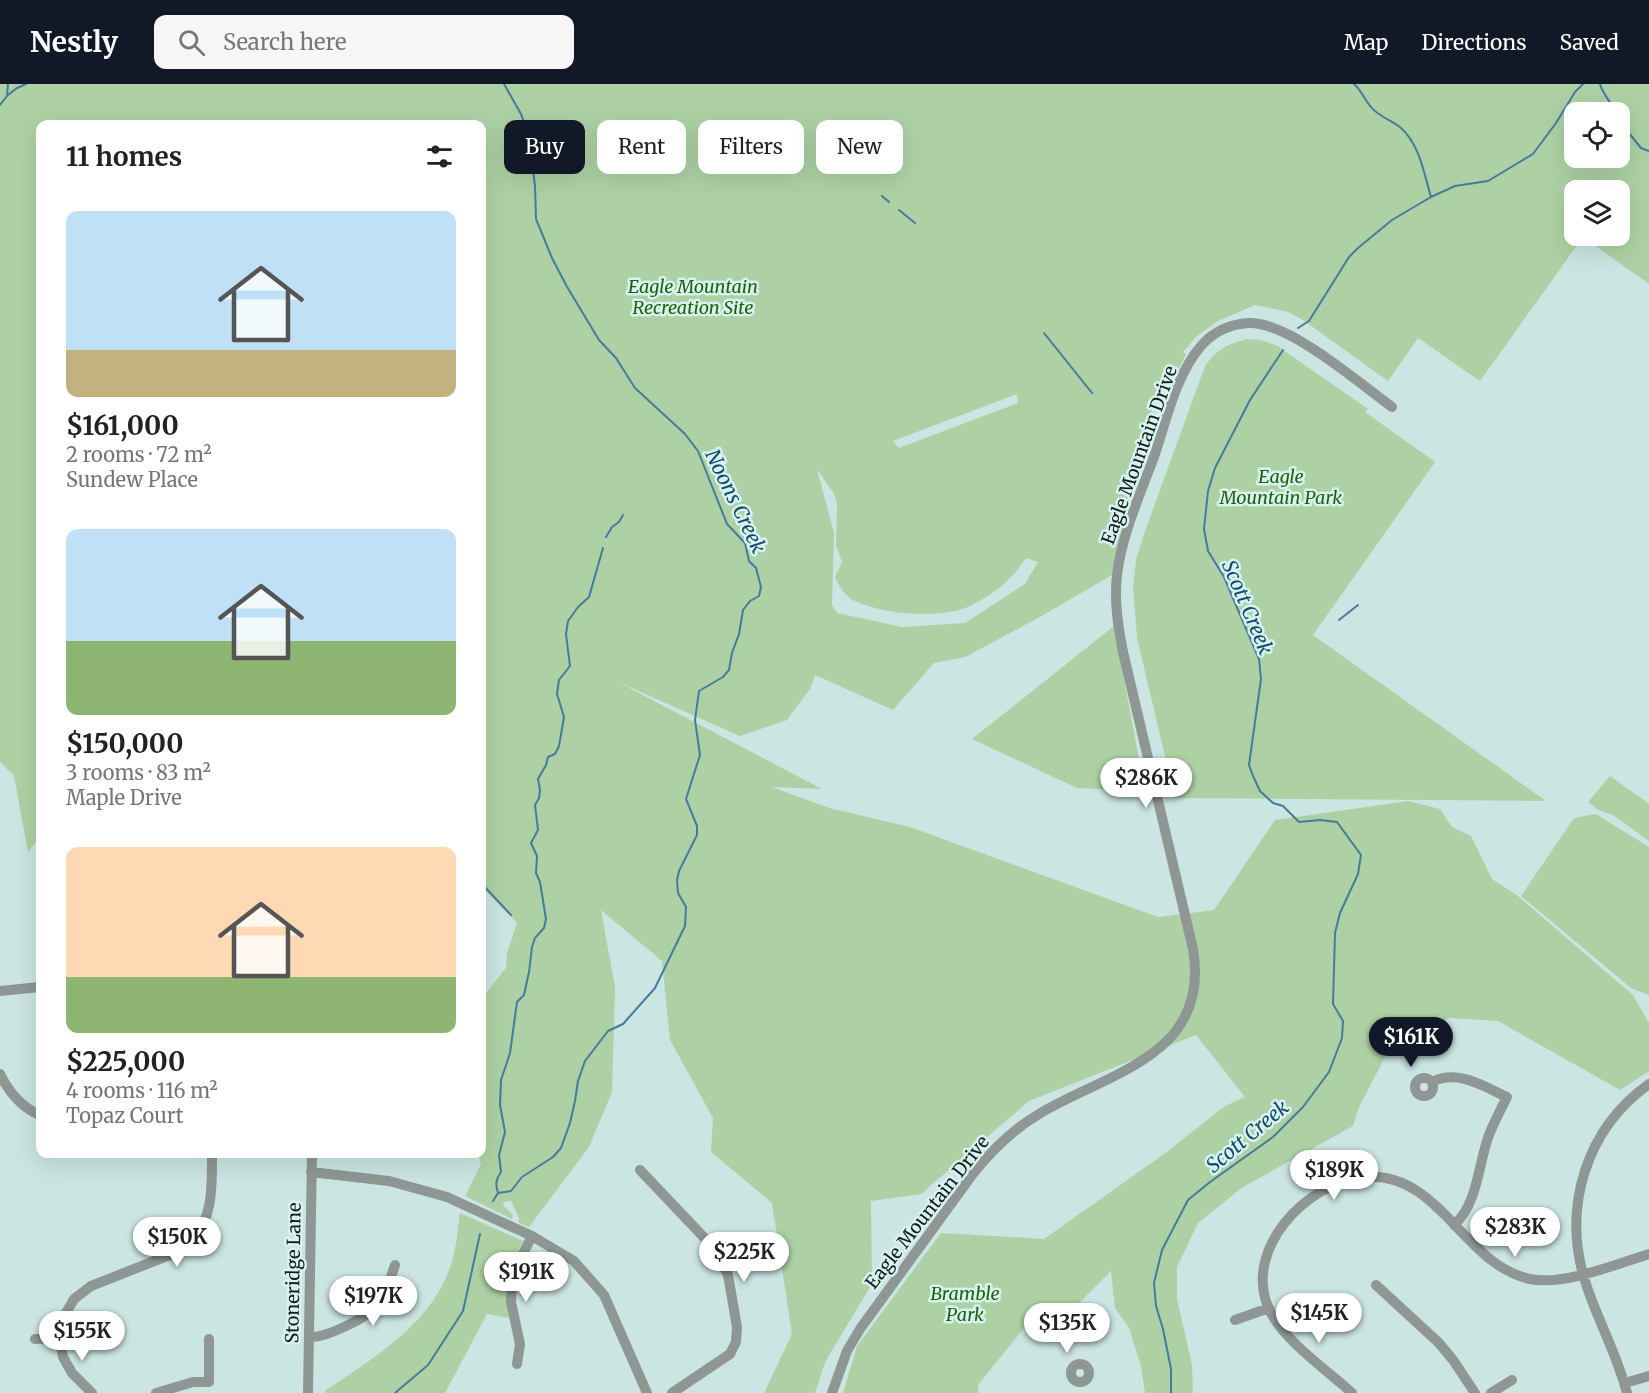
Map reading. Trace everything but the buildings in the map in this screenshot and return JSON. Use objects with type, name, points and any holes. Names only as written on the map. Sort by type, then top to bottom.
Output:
[{"type":"street","name":"Eagle Mountain Drive","points":[[832,1393],[844,1357],[853,1339],[991,1152],[1039,1114],[1122,1073],[1154,1054],[1174,1034],[1189,1006],[1195,985],[1195,956],[1121,642],[1116,614],[1116,592],[1119,560],[1126,534],[1177,391],[1191,360],[1203,344],[1226,328],[1243,323],[1264,324],[1294,337],[1392,407]]},
{"type":"street","points":[[0,991],[36,987]]},
{"type":"street","points":[[0,1074],[20,1102],[36,1112]]},
{"type":"street","points":[[1432,1082],[1443,1076],[1461,1077],[1507,1096],[1489,1136],[1467,1209],[1454,1225]]},
{"type":"street","points":[[1649,1084],[1615,1115],[1598,1141],[1588,1161],[1577,1210],[1577,1245],[1584,1274],[1626,1388],[1649,1376]]},
{"type":"street","points":[[92,1393],[72,1373],[63,1357],[59,1338],[62,1320],[74,1299],[91,1286],[190,1247],[208,1217],[212,1191],[212,1158]]},
{"type":"street","name":"Stoneridge Lane","points":[[308,1393],[312,1158]]},
{"type":"street","points":[[640,1170],[714,1248],[728,1275],[737,1327],[736,1342],[729,1354],[672,1393]]},
{"type":"street","points":[[311,1172],[389,1181],[447,1197],[532,1236],[574,1261],[604,1295],[647,1393]]},
{"type":"street","points":[[1352,1393],[1283,1330],[1269,1308],[1264,1287],[1264,1269],[1270,1246],[1277,1232],[1296,1210],[1335,1184],[1355,1178],[1371,1177],[1403,1183],[1423,1194],[1492,1261],[1517,1275],[1548,1281],[1563,1279],[1649,1254]]},
{"type":"street","points":[[517,1364],[520,1344],[511,1302],[513,1273],[532,1236]]},
{"type":"street","points":[[309,1337],[323,1336],[368,1314],[381,1301],[394,1265]]},
{"type":"street","points":[[1376,1285],[1439,1343],[1475,1393]]},
{"type":"street","points":[[1235,1320],[1269,1308]]},
{"type":"street","points":[[35,1339],[59,1338]]},
{"type":"street","points":[[156,1393],[194,1382],[209,1382],[209,1339]]},
{"type":"street","points":[[1491,1393],[1512,1380]]},
{"type":"green space","points":[[0,84],[1649,84],[1649,284],[1596,246],[1630,246],[1630,180],[1564,180],[1564,246],[1577,246],[1480,381],[1418,338],[1388,381],[1303,320],[1288,312],[1255,305],[1218,321],[1197,336],[1183,352],[1186,354],[1178,370],[1164,377],[1148,421],[1157,427],[1131,492],[1112,575],[965,657],[934,663],[893,710],[815,675],[810,689],[787,720],[740,736],[618,682],[822,789],[772,787],[829,808],[910,827],[1158,917],[1214,910],[1275,820],[1408,801],[1440,809],[1452,827],[1471,836],[1492,879],[1518,896],[1633,995],[1649,1023],[1649,1071],[1620,1090],[1498,1021],[1449,1018],[1392,1044],[1359,1107],[1353,1126],[1243,1187],[1198,1223],[1177,1267],[1177,1299],[1192,1365],[1193,1393],[1145,1393],[1141,1366],[1129,1328],[1115,1308],[1111,1271],[1080,1302],[1027,1324],[978,1385],[978,1393],[843,1393],[857,1346],[941,1233],[1044,1239],[1164,1154],[1225,1106],[1245,1097],[1196,1035],[1029,1101],[921,1194],[871,1201],[872,1284],[825,1362],[815,1393],[764,1393],[792,1334],[772,1203],[711,1152],[713,1118],[670,1040],[662,961],[601,910],[615,987],[612,1092],[589,1147],[529,1227],[518,1222],[519,1218],[511,1201],[504,1202],[503,1205],[513,1215],[512,1219],[465,1196],[481,1164],[479,1158],[486,1158],[486,993],[506,968],[507,953],[517,923],[486,891],[486,120],[36,120],[36,842],[28,852],[14,776],[0,762]],"holes":[[[1017,394],[1018,403],[899,448],[893,441]],[[817,469],[834,494],[837,503],[836,545],[842,562],[835,577],[845,594],[867,606],[915,614],[962,609],[996,590],[1016,572],[1026,558],[1038,562],[1025,584],[965,623],[902,627],[837,613],[832,605],[834,533]]]},
{"type":"green space","name":"Eagle Mountain Park","points":[[1247,339],[1276,345],[1368,409],[1365,412],[1435,462],[1313,635],[1546,801],[1175,798],[1137,638],[1133,588],[1136,560],[1205,366],[1223,348]]},
{"type":"green space","points":[[1114,626],[1145,791],[1077,788],[972,739]]},
{"type":"green space","points":[[1610,776],[1649,804],[1649,841],[1613,815],[1598,810],[1588,802]]},
{"type":"green space","points":[[1596,814],[1649,847],[1649,995],[1631,988],[1521,896],[1574,818]]},
{"type":"green space","points":[[460,1213],[523,1241],[507,1274],[509,1318],[487,1314],[445,1393],[326,1393],[326,1390],[404,1334],[435,1298],[454,1254]]},
{"type":"waterway","points":[[0,105],[7,96],[8,84]]},
{"type":"waterway","points":[[8,95],[26,84]]},
{"type":"waterway","name":"Noons Creek","points":[[493,1201],[498,1193],[511,1191],[522,1177],[553,1157],[561,1148],[570,1123],[578,1081],[585,1061],[608,1031],[623,1024],[655,988],[685,926],[686,907],[678,893],[677,880],[679,871],[697,835],[697,826],[686,799],[700,755],[695,720],[699,691],[723,677],[729,670],[743,610],[750,601],[759,596],[761,587],[756,568],[749,561],[745,543],[727,524],[698,451],[685,434],[635,388],[616,358],[599,340],[552,258],[536,219],[535,186],[528,133],[521,114],[504,84]]},
{"type":"waterway","points":[[1354,84],[1374,110],[1401,128],[1413,143],[1431,197]]},
{"type":"waterway","points":[[1298,328],[1309,321],[1349,257],[1358,248],[1392,220],[1431,197],[1455,186],[1488,181],[1533,154],[1575,92],[1583,84]]},
{"type":"waterway","points":[[1600,84],[1610,102]]},
{"type":"waterway","points":[[1630,134],[1641,148],[1649,151]]},
{"type":"waterway","points":[[882,196],[889,202]]},
{"type":"waterway","points":[[899,210],[915,223]]},
{"type":"waterway","points":[[1044,333],[1092,393]]},
{"type":"waterway","name":"Scott Creek","points":[[1171,1393],[1171,1369],[1156,1306],[1154,1283],[1162,1250],[1188,1200],[1273,1137],[1303,1107],[1329,1072],[1342,1038],[1343,1021],[1333,1004],[1335,933],[1340,913],[1358,874],[1361,855],[1337,822],[1320,820],[1299,822],[1283,806],[1273,803],[1260,791],[1249,765],[1261,679],[1259,659],[1224,577],[1208,551],[1204,529],[1208,491],[1215,468],[1250,400],[1283,350]]},
{"type":"waterway","points":[[606,537],[623,515]]},
{"type":"waterway","points":[[498,1193],[496,1182],[501,1172],[499,1155],[505,1132],[500,1105],[501,1080],[510,1053],[517,1002],[524,995],[532,947],[535,938],[544,928],[546,919],[540,882],[536,873],[537,856],[531,843],[538,830],[535,805],[540,790],[538,779],[548,757],[555,754],[559,746],[564,717],[557,694],[559,680],[570,666],[566,634],[568,621],[589,597],[603,548]]},
{"type":"waterway","points":[[1339,620],[1358,605]]},
{"type":"waterway","points":[[486,888],[511,915]]},
{"type":"waterway","name":"Noons Creek","points":[[395,1393],[428,1365],[463,1311],[480,1234]]},
{"type":"park label","name":"Eagle Mountain Recreation Site","points":[[693,296]]},
{"type":"park label","name":"Bramble Park","points":[[965,1303]]}]
